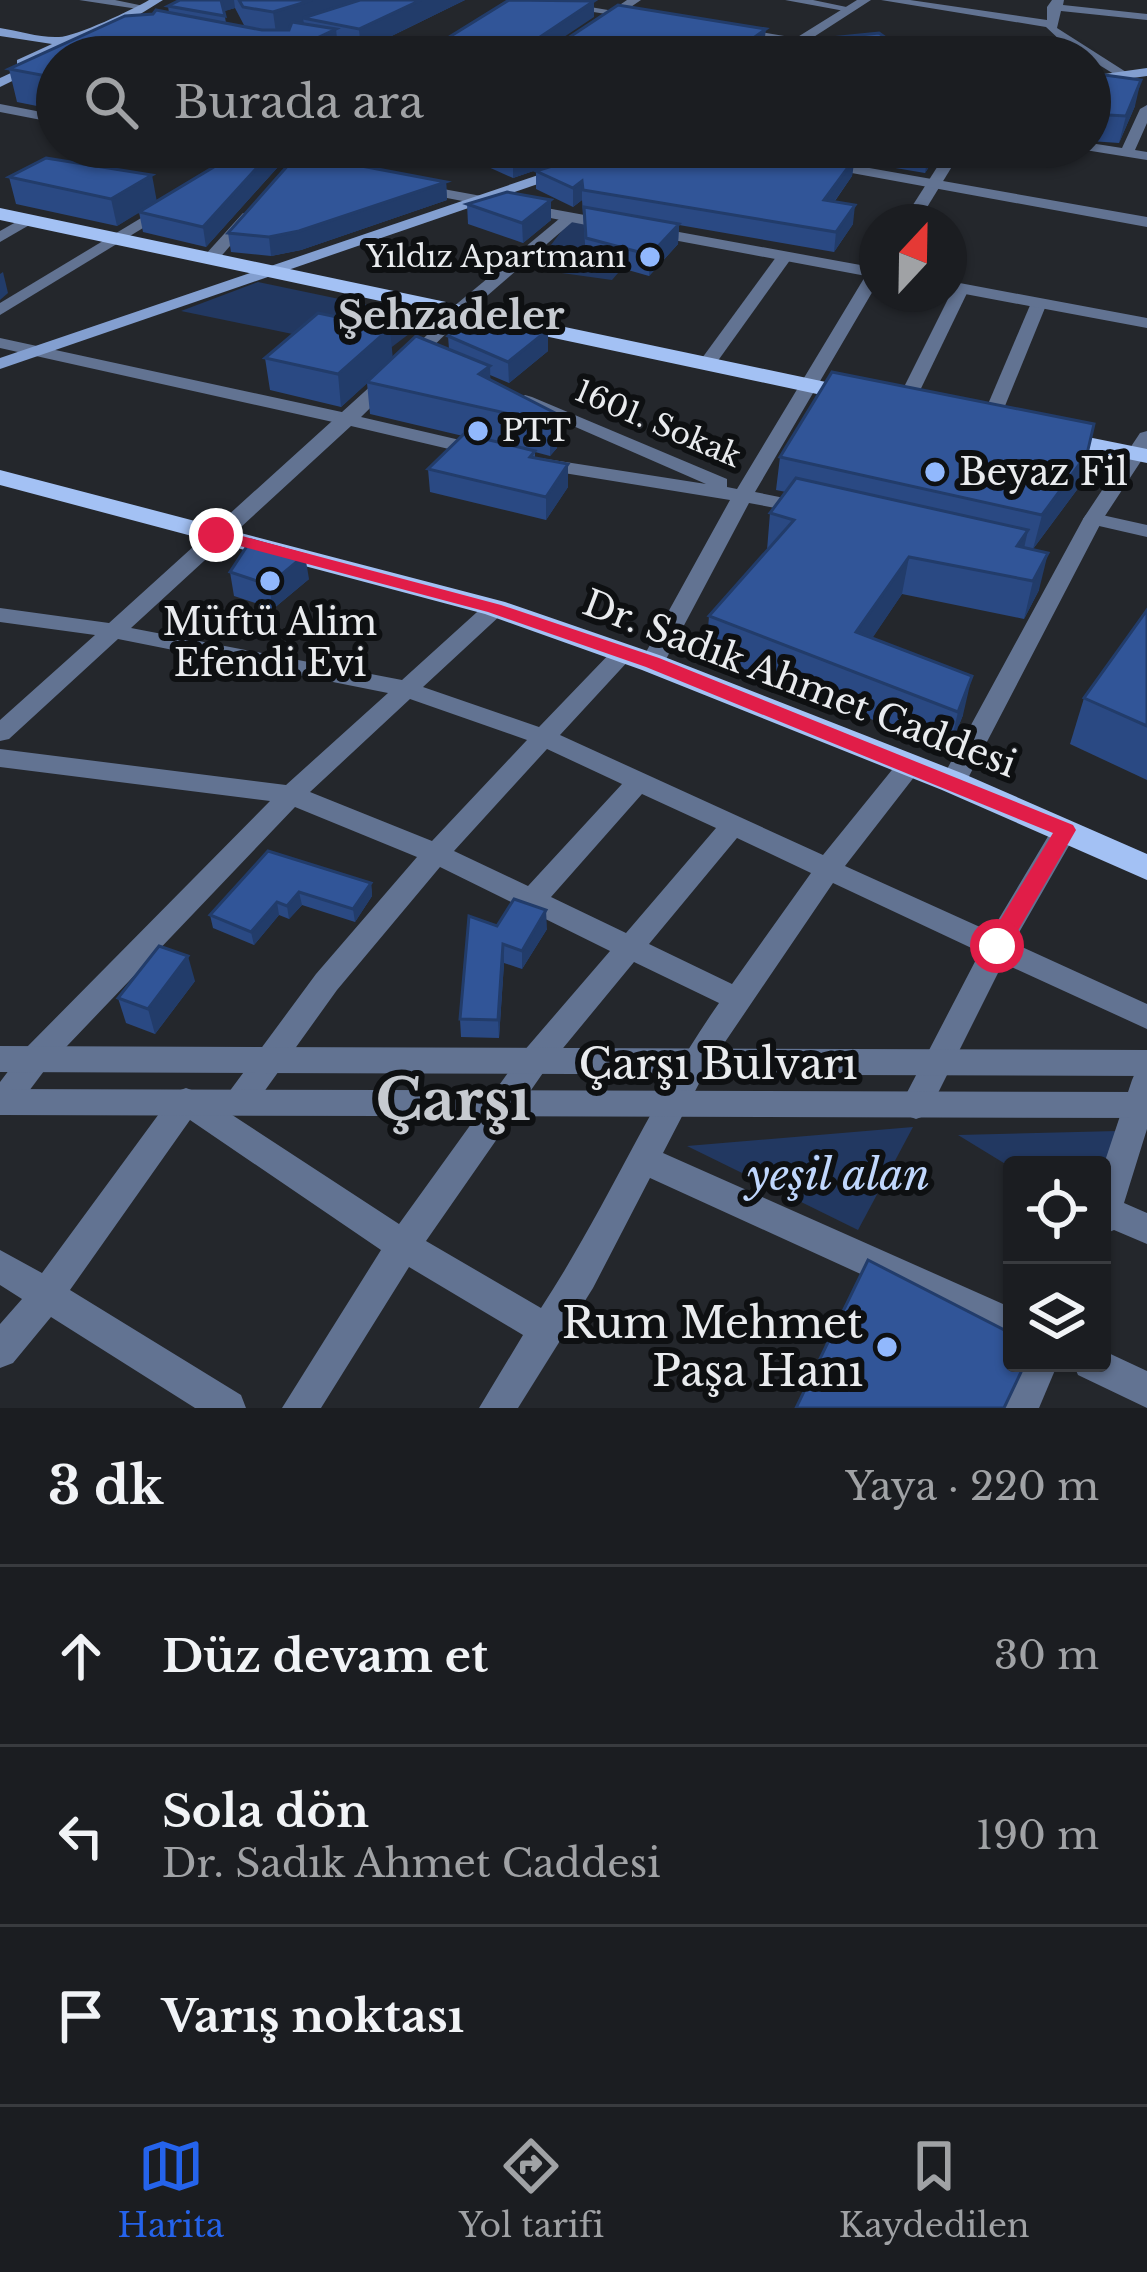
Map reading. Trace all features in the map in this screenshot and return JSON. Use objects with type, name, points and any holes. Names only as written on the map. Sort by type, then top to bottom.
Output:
[{"type":"main road","points":[[126,30],[157,0]]},
{"type":"main road","points":[[77,36],[142,3]]},
{"type":"main road","points":[[0,32],[36,38]]},
{"type":"main road","points":[[0,73],[36,56]]},
{"type":"main road","points":[[0,83],[36,65]]},
{"type":"main road","points":[[1111,77],[1145,77]]},
{"type":"main road","points":[[0,364],[571,168]]},
{"type":"main road","points":[[0,214],[914,408]]},
{"type":"main road","points":[[205,257],[216,269],[205,291]]},
{"type":"main road","points":[[997,425],[1143,449]]},
{"type":"main road","name":"Dr. Sadık Ahmet Caddesi","points":[[0,477],[495,608],[638,658],[953,782],[1147,868]]},
{"type":"street","points":[[86,0],[142,3]]},
{"type":"street","points":[[520,0],[658,20]]},
{"type":"street","points":[[578,36],[635,0]]},
{"type":"street","points":[[791,0],[850,9]]},
{"type":"street","points":[[808,36],[865,0]]},
{"type":"street","points":[[887,0],[1050,24],[1064,36]]},
{"type":"street","points":[[1050,24],[1056,3],[1147,17]]},
{"type":"street","points":[[705,27],[761,36]]},
{"type":"street","points":[[100,36],[126,30]]},
{"type":"street","points":[[1111,68],[1122,75]]},
{"type":"street","points":[[0,108],[36,115]]},
{"type":"street","points":[[1126,152],[1147,109]]},
{"type":"street","points":[[1111,150],[1147,156]]},
{"type":"street","points":[[280,180],[290,168]]},
{"type":"street","points":[[310,168],[339,173]]},
{"type":"street","points":[[844,168],[1147,222]]},
{"type":"street","points":[[922,204],[946,168]]},
{"type":"street","points":[[409,186],[859,269]]},
{"type":"street","points":[[205,257],[266,196]]},
{"type":"street","points":[[0,310],[174,203]]},
{"type":"street","points":[[0,733],[216,535],[351,420],[459,311],[570,217]]},
{"type":"street","points":[[0,237],[30,220]]},
{"type":"street","points":[[706,364],[785,256]]},
{"type":"street","points":[[967,290],[1147,323]]},
{"type":"street","points":[[240,1101],[266,1061],[434,853],[545,738],[638,658],[859,301]]},
{"type":"street","points":[[997,425],[1039,303]]},
{"type":"street","points":[[914,408],[947,312]]},
{"type":"street","points":[[0,343],[600,478],[744,493],[837,514]]},
{"type":"street","points":[[416,355],[437,364]]},
{"type":"street","name":"1601. Sokak","points":[[503,392],[744,493]]},
{"type":"street","points":[[953,782],[1057,566],[1143,449]]},
{"type":"street","points":[[1093,519],[1147,531]]},
{"type":"street","points":[[1,1102],[36,1058],[291,795],[495,608]]},
{"type":"street","points":[[0,615],[113,631],[406,688],[545,738],[1147,1017]]},
{"type":"street","points":[[0,758],[291,795],[434,853],[739,1000]]},
{"type":"street","points":[[497,1408],[547,1330],[695,1061],[829,867],[909,766]]},
{"type":"street","points":[[532,900],[639,781]]},
{"type":"street","points":[[300,1408],[404,1246],[534,1060],[734,824]]},
{"type":"street","points":[[916,1106],[997,946],[1065,830]]},
{"type":"street","name":"Çarşı Bulvarı","points":[[0,1059],[1147,1063]]},
{"type":"street","points":[[1111,1194],[1144,1096]]},
{"type":"street","name":"Çarşı Bulvarı","points":[[1,1102],[916,1106],[1144,1096]]},
{"type":"street","points":[[0,1351],[46,1296],[186,1101],[404,1246],[547,1330]]},
{"type":"street","points":[[644,1160],[1003,1322]]},
{"type":"street","points":[[1111,1217],[1147,1229]]},
{"type":"street","points":[[0,1266],[228,1408]]},
{"type":"street","points":[[1021,1408],[1036,1372]]},
{"type":"street","points":[[1109,1372],[1147,1390]]},
{"type":"green space","points":[[569,221],[650,236],[612,280],[533,269]]},
{"type":"green space","points":[[258,282],[430,318],[384,353],[181,311]]},
{"type":"green space","name":"yeşil alan","points":[[913,1127],[858,1230],[687,1146]]},
{"type":"green space","points":[[1117,1131],[1108,1156],[1003,1156],[1003,1162],[958,1135]]},
{"type":"building","points":[[180,0],[221,0],[225,16],[168,6]]},
{"type":"building","points":[[239,0],[312,0],[273,12],[243,7]]},
{"type":"building","points":[[360,0],[421,0],[359,29],[303,18]]},
{"type":"building","points":[[509,0],[594,1],[542,36],[451,36]]},
{"type":"building","points":[[618,5],[766,29],[756,36],[571,36]]},
{"type":"building","points":[[156,10],[262,30],[289,30],[292,22],[336,29],[321,36],[81,36],[125,16]]},
{"type":"building","points":[[36,57],[36,74],[9,69]]},
{"type":"building","points":[[1111,76],[1141,80],[1126,116],[1111,115]]},
{"type":"building","points":[[36,163],[36,168],[108,168],[152,175],[111,199],[9,177]]},
{"type":"building","points":[[212,168],[257,168],[203,227],[139,212]]},
{"type":"building","points":[[286,168],[372,168],[446,182],[299,231],[269,237],[228,233]]},
{"type":"building","points":[[848,168],[824,200],[855,205],[836,232],[583,190],[582,181],[573,188],[536,171]]},
{"type":"building","points":[[507,192],[551,200],[522,223],[467,204]]},
{"type":"building","points":[[584,207],[679,224],[650,255],[586,238]]},
{"type":"building","points":[[318,313],[390,328],[338,374],[265,358]]},
{"type":"building","points":[[475,314],[548,330],[508,362],[448,336]]},
{"type":"building","points":[[416,336],[490,366],[479,374],[557,414],[550,423],[367,382]]},
{"type":"building","points":[[832,372],[1094,424],[1087,454],[1042,515],[780,457]]},
{"type":"building","points":[[464,434],[535,451],[530,457],[568,464],[546,497],[428,469]]},
{"type":"building","points":[[796,478],[1028,530],[1017,546],[1048,553],[1033,581],[909,557],[856,632],[972,676],[958,712],[709,616],[794,520],[770,513]]},
{"type":"building","points":[[251,540],[305,555],[269,585],[230,572]]},
{"type":"building","points":[[1147,610],[1147,726],[1084,698]]},
{"type":"building","points":[[268,851],[371,883],[353,909],[299,892],[287,906],[277,902],[251,932],[210,915]]},
{"type":"building","points":[[514,899],[546,910],[522,951],[503,944],[498,1020],[460,1019],[469,916],[497,926]]},
{"type":"building","points":[[159,946],[188,956],[148,1009],[118,998]]},
{"type":"building","points":[[868,1260],[1003,1329],[1003,1372],[1021,1372],[1004,1408],[796,1408]]},
{"type":"place","name":"Yıldız Apartmanı","points":[[650,257]]},
{"type":"place","name":"PTT","points":[[478,431]]},
{"type":"place","name":"Beyaz Fil","points":[[935,472]]},
{"type":"place","name":"Müftü Alim Efendi Evi","points":[[270,581]]},
{"type":"place","name":"Rum Mehmet Paşa Hanı","points":[[887,1347]]},
{"type":"district","name":"Şehzadeler","points":[[451,315]]},
{"type":"district","name":"Çarşı","points":[[453,1100]]},
{"type":"route","points":[[216,535],[495,608],[652,663],[1065,830],[997,946]]}]
